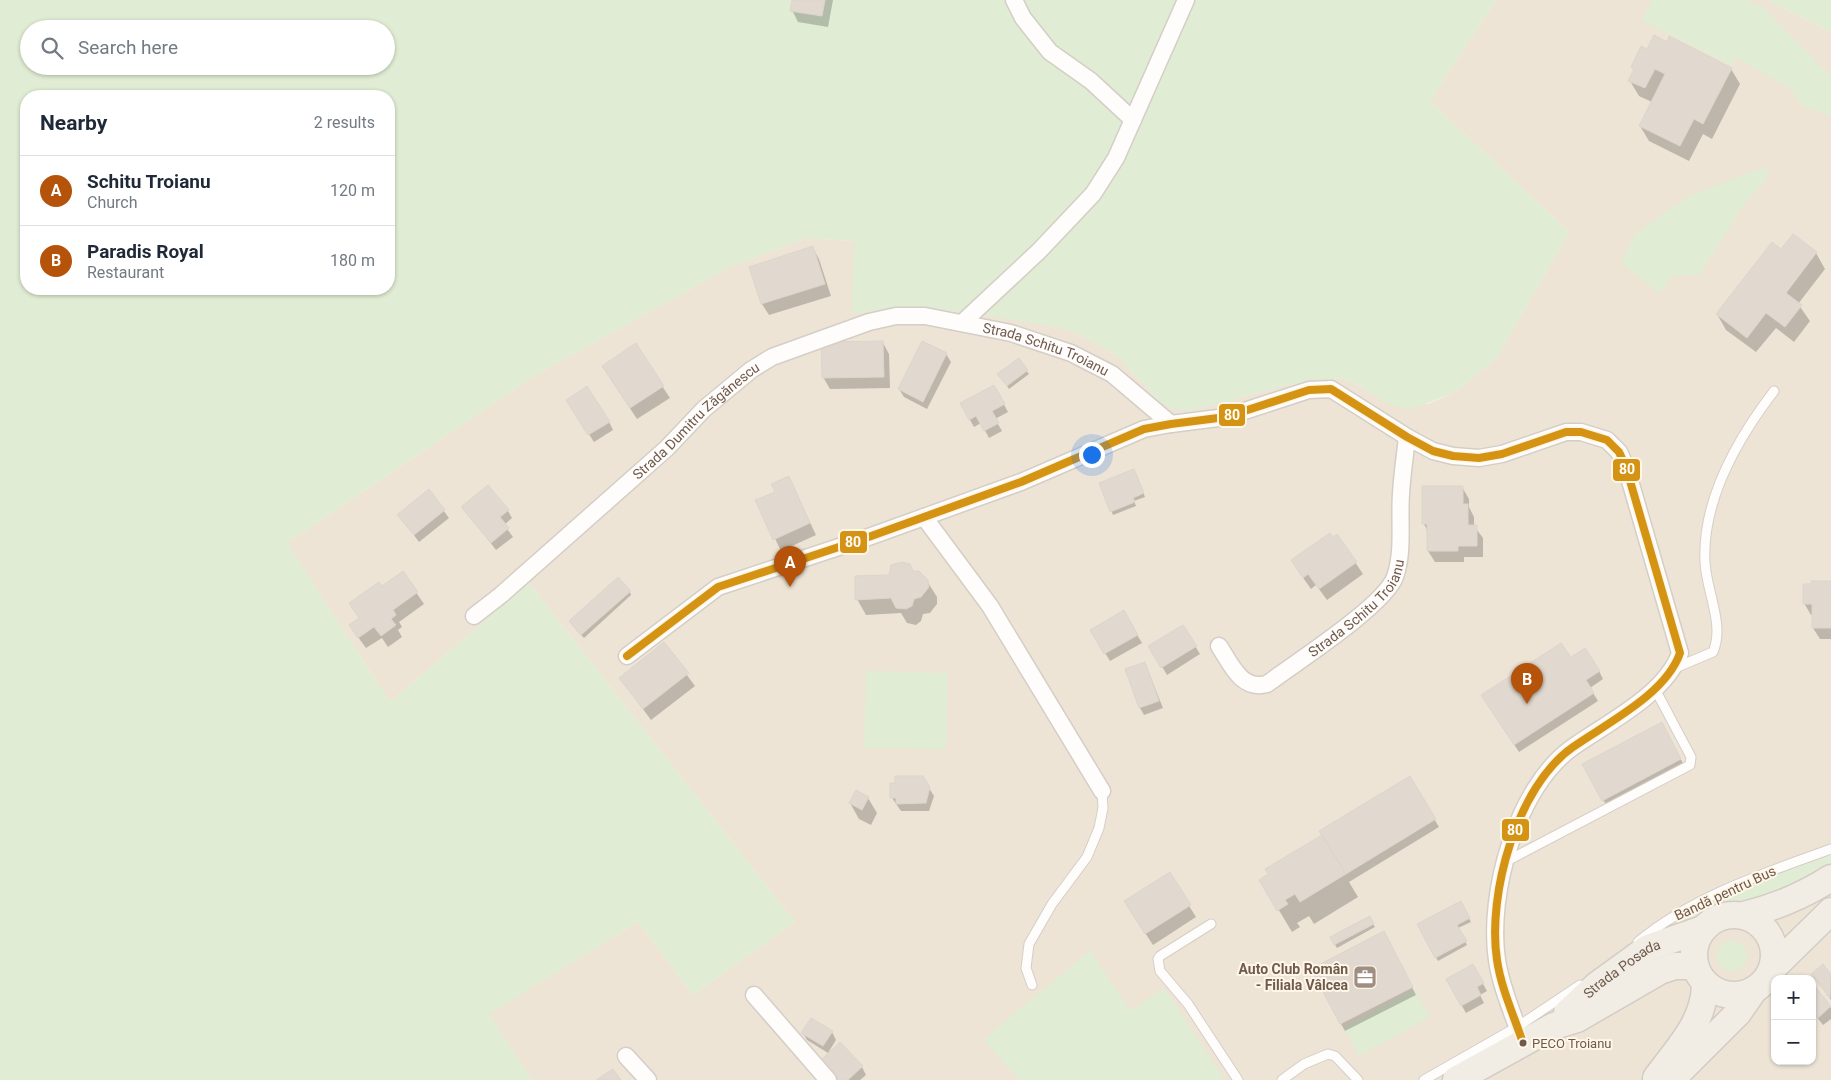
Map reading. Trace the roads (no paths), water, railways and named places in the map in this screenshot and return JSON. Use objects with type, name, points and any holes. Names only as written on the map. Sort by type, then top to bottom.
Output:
[{"type":"main road","points":[[1654,1080],[1696,1024],[1703,1007],[1700,975],[1694,947],[1703,929],[1717,918],[1731,914],[1744,915],[1788,902],[1807,894],[1831,878]]},
{"type":"main road","points":[[1671,1080],[1738,1013],[1754,990],[1765,981],[1772,969],[1831,911]]},
{"type":"main road","points":[[1744,915],[1756,921],[1766,930],[1773,942],[1774,956],[1772,969]]},
{"type":"main road","name":"Strada Posada","points":[[1554,1026],[1596,985],[1648,948],[1703,929]]},
{"type":"main road","name":"Strada Posada","points":[[1456,1080],[1520,1035],[1577,1019],[1660,971],[1676,966],[1700,975]]},
{"type":"main road","points":[[1700,975],[1716,991],[1729,995],[1742,994],[1754,990]]},
{"type":"street","points":[[1014,0],[1023,18],[1050,52],[1091,81],[1133,120]]},
{"type":"street","points":[[962,323],[1039,251],[1093,194],[1116,158],[1186,0]]},
{"type":"street","name":"Strada Dumitru Zăgănescu","points":[[474,616],[501,595],[667,448],[704,409],[731,385],[758,365],[772,357],[869,322],[896,316],[925,316],[962,323]]},
{"type":"street","name":"Strada Schitu Troianu","points":[[962,323],[1010,333],[1071,353],[1093,363],[1112,374],[1171,424]]},
{"type":"street","points":[[627,656],[718,587],[1021,482],[1144,430],[1171,424],[1226,417],[1309,390],[1331,389],[1407,437],[1433,451],[1452,456],[1479,458],[1524,448],[1566,432],[1581,432],[1606,440],[1618,452],[1626,466],[1680,653],[1675,668],[1655,688],[1555,762],[1533,795],[1505,862],[1497,889],[1494,934],[1497,961],[1520,1035]]},
{"type":"street","name":"Strada Schitu Troianu","points":[[1218,646],[1246,684],[1257,687],[1267,684],[1358,617],[1388,590],[1394,577],[1399,552],[1401,494],[1407,437]]},
{"type":"street","points":[[928,515],[990,606],[1102,791]]},
{"type":"street","points":[[754,995],[828,1080]]},
{"type":"street","points":[[626,1056],[648,1080]]},
{"type":"lane","points":[[1675,668],[1713,652],[1716,646],[1714,612],[1705,563],[1708,522],[1738,447],[1774,391]]},
{"type":"lane","points":[[1505,862],[1690,766],[1691,757],[1655,688]]},
{"type":"lane","points":[[1032,985],[1026,968],[1029,944],[1052,904],[1087,858],[1099,828],[1103,808],[1102,791]]},
{"type":"lane","name":"Bandă pentru Bus","points":[[1424,1080],[1520,1035],[1659,925],[1688,908],[1755,878],[1831,849]]},
{"type":"lane","points":[[1210,924],[1160,956],[1158,965],[1188,1004],[1238,1080]]},
{"type":"lane","points":[[1282,1080],[1304,1064],[1328,1054],[1335,1056],[1358,1080]]},
{"type":"place","name":"Schitu Troianu","points":[[790,587]]},
{"type":"place","name":"Paradis Royal","points":[[1527,704]]},
{"type":"place","name":"Auto Club Român - Filiala Vâlcea","points":[[1365,977]]},
{"type":"place","name":"PECO Troianu","points":[[1523,1043]]}]
